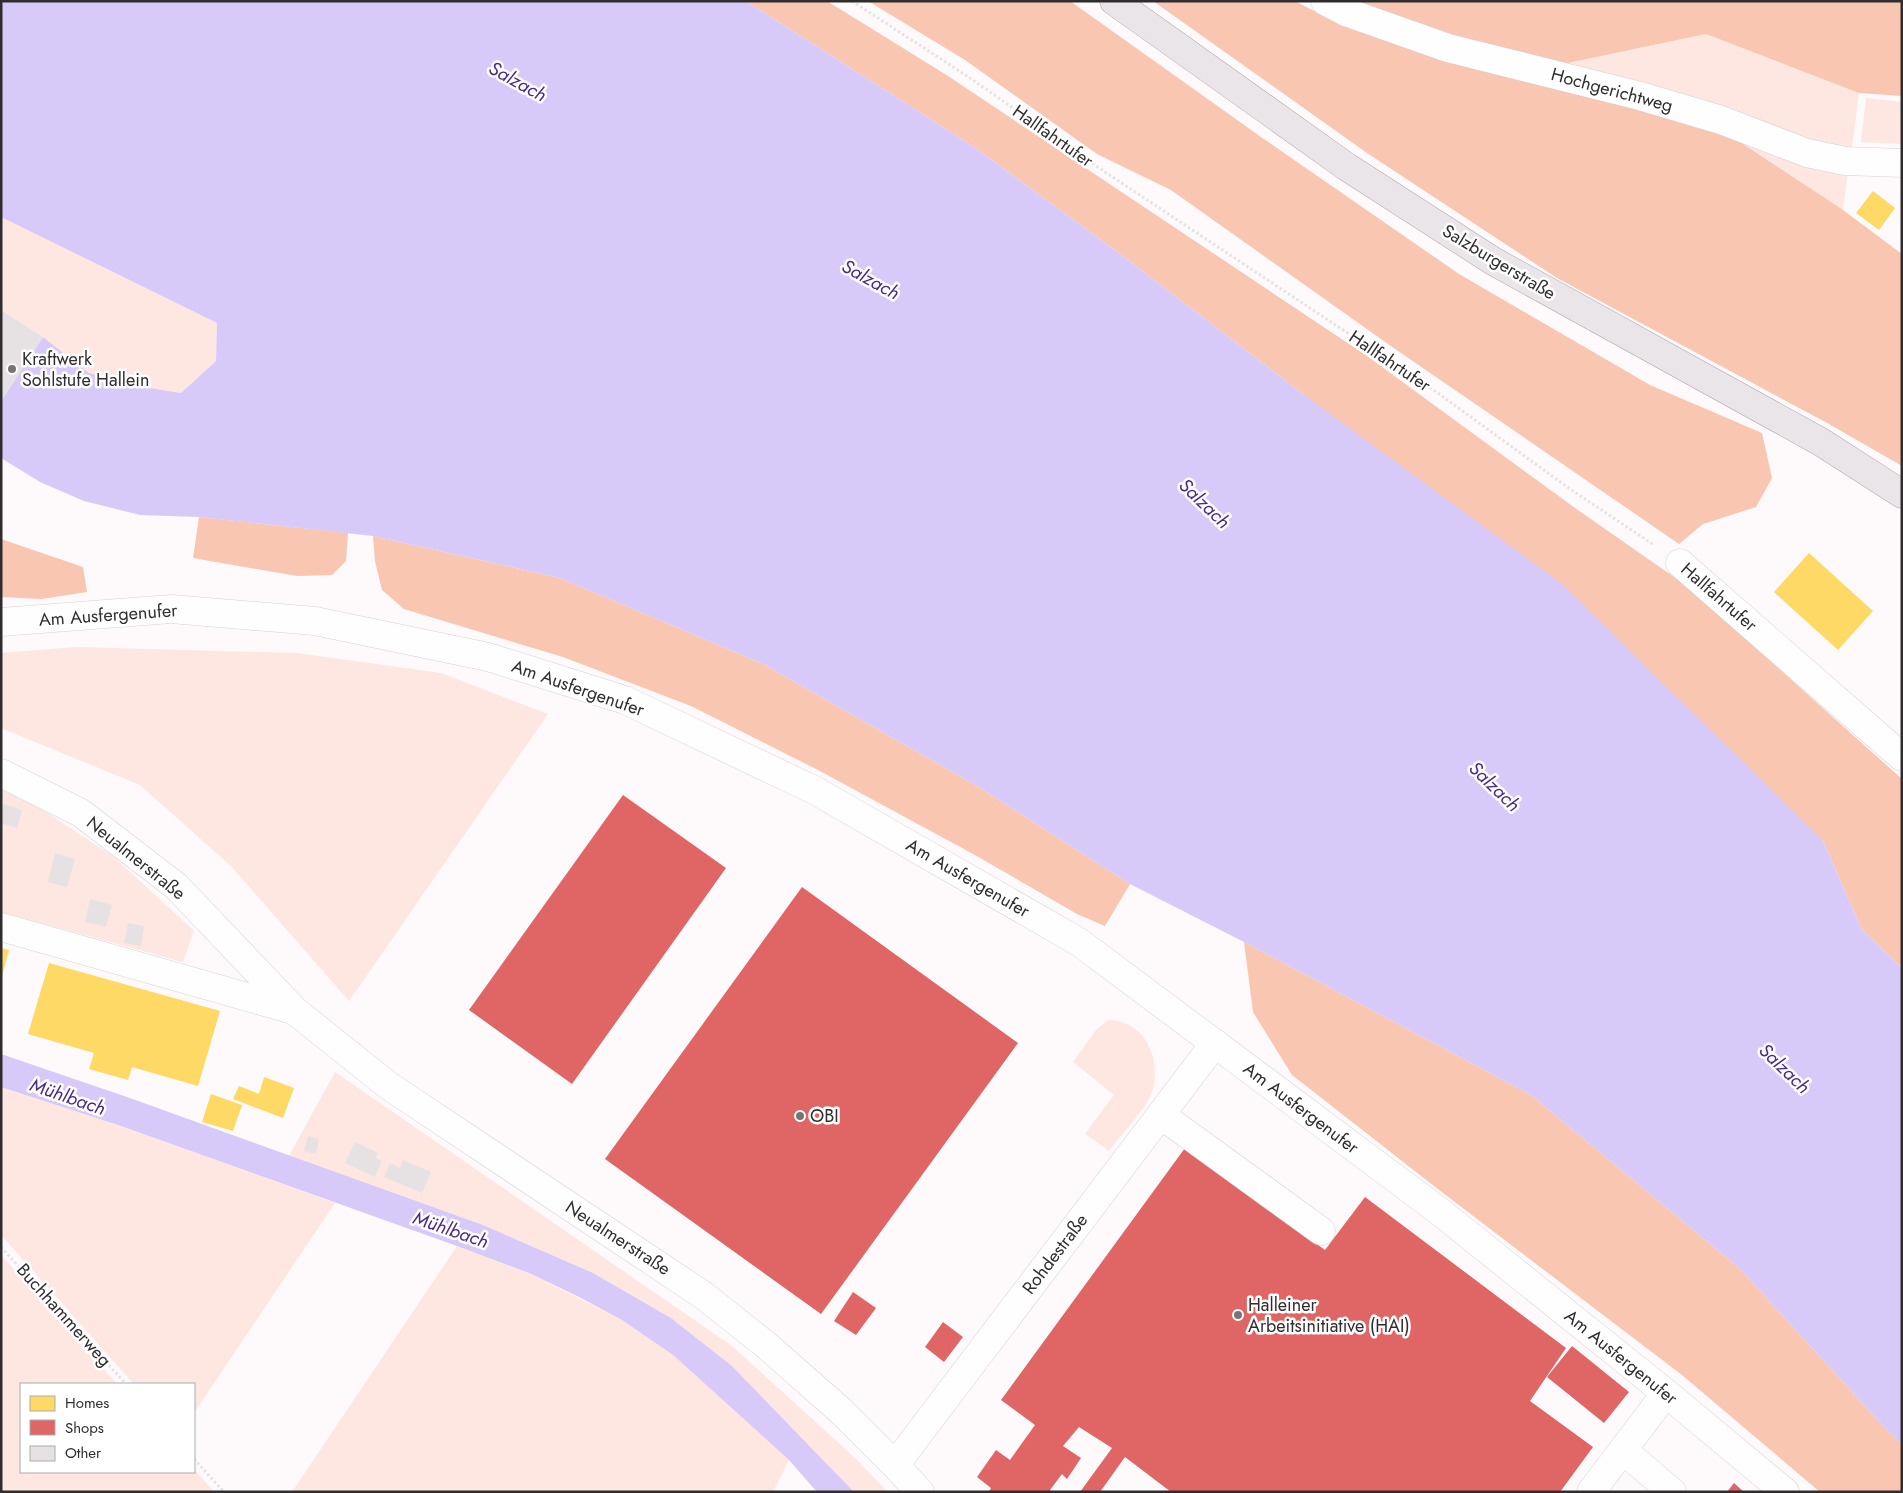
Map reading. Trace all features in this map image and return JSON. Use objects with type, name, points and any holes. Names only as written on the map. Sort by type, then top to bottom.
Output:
[{"type":"main road","name":"Salzburgerstraße","points":[[1114,1],[1347,167],[1493,261],[1821,442],[1902,494]]},
{"type":"street","name":"Hochgerichtweg","points":[[1325,1],[1346,12],[1448,48],[1640,96],[1720,120],[1807,154],[1845,162],[1902,163]]},
{"type":"street","name":"Hallfahrtufer","points":[[1680,563],[1902,757]]},
{"type":"street","name":"Am Ausfergenufer","points":[[1,622],[171,609],[315,621],[488,657],[625,700],[816,791],[1070,937],[1439,1211],[1666,1393],[1784,1492]]},
{"type":"street","name":"Neualmerstraße","points":[[1,773],[80,813],[176,886],[295,1011],[389,1086],[703,1294],[774,1351],[840,1411],[895,1464],[920,1492]]},
{"type":"street","name":"Neualmerstraße","points":[[1,927],[295,1011]]},
{"type":"street","name":"Rohdestraße","points":[[895,1464],[1215,1043]]},
{"type":"street","points":[[1161,1115],[1321,1231]]},
{"type":"street","points":[[1591,1492],[1666,1393]]},
{"type":"street","points":[[1623,1450],[1672,1492]]},
{"type":"path","name":"Hallfahrtufer","points":[[852,1],[973,80],[1093,164],[1435,392],[1570,489],[1680,563]]},
{"type":"path","name":"Buchhammerweg","points":[[1,1247],[125,1383]]},
{"type":"path","points":[[195,1460],[224,1492]]},
{"type":"shaded area","points":[[746,1],[827,1],[948,76],[1367,356],[1575,508],[1684,584],[1902,779],[1902,968],[1862,930],[1823,841],[1303,394],[1119,253],[974,147]]},
{"type":"shaded area","points":[[868,1],[1070,1],[1261,137],[1459,274],[1650,385],[1762,433],[1772,478],[1756,507],[1703,524],[1679,544],[1388,344],[1171,190],[1097,154],[965,60]]},
{"type":"shaded area","points":[[1153,1],[1295,1],[1310,9],[1446,60],[1649,112],[1731,136],[1843,210],[1902,254],[1902,466],[1829,424],[1557,278],[1367,153]]},
{"type":"shaded area","points":[[1349,1],[1902,1],[1902,96],[1859,93],[1706,34],[1558,65],[1448,38]]},
{"type":"shaded area","points":[[1706,34],[1859,93],[1851,154],[1558,65]]},
{"type":"shaded area","points":[[1866,98],[1902,102],[1902,144],[1861,142]]},
{"type":"shaded area","points":[[1731,136],[1848,171],[1843,210]]},
{"type":"shaded area","points":[[1,217],[217,323],[216,361],[181,393],[150,388],[89,373],[43,337],[1,310]]},
{"type":"shaded area","points":[[199,517],[348,533],[346,561],[332,575],[297,576],[193,558]]},
{"type":"shaded area","points":[[373,536],[560,578],[765,665],[977,786],[1130,884],[1105,926],[1077,914],[975,855],[818,770],[691,706],[563,657],[404,609],[382,590],[375,561]]},
{"type":"shaded area","points":[[1,539],[83,567],[87,592],[41,599],[1,597]]},
{"type":"shaded area","points":[[76,647],[297,653],[441,673],[548,714],[349,1001],[231,866],[140,785],[1,728],[1,653]]},
{"type":"shaded area","points":[[1,789],[28,800],[114,857],[194,931],[183,962],[1,912]]},
{"type":"shaded area","points":[[1244,942],[1531,1095],[1739,1268],[1886,1429],[1902,1444],[1902,1492],[1820,1492],[1682,1375],[1292,1075],[1253,1012]]},
{"type":"shaded area","points":[[1108,1020],[1128,1024],[1137,1030],[1148,1045],[1155,1068],[1154,1084],[1149,1099],[1109,1151],[1085,1134],[1114,1095],[1073,1062],[1096,1030]]},
{"type":"shaded area","points":[[335,1072],[732,1346],[854,1457],[888,1492],[854,1492],[732,1366],[671,1318],[593,1273],[483,1225],[289,1156]]},
{"type":"shaded area","points":[[1,1087],[121,1126],[335,1203],[195,1412],[195,1383],[133,1383],[1,1235]]},
{"type":"shaded area","points":[[457,1246],[529,1273],[622,1320],[673,1355],[789,1460],[773,1492],[292,1492]]},
{"type":"shaded area","points":[[1,1255],[116,1383],[20,1383],[20,1473],[195,1473],[195,1470],[214,1492],[1,1492]]},
{"type":"water","name":"Salzach","points":[[1,1],[746,1],[974,147],[1119,253],[1303,394],[1562,584],[1823,841],[1862,930],[1902,968],[1902,1444],[1886,1429],[1739,1268],[1531,1095],[1244,942],[1130,884],[977,786],[765,665],[560,578],[373,536],[199,517],[140,515],[84,501],[40,482],[1,458],[1,401],[43,337],[89,373],[150,388],[181,393],[216,361],[217,323],[1,217]]},
{"type":"water","name":"Mühlbach","points":[[1,1054],[127,1097],[483,1225],[593,1273],[671,1318],[732,1366],[854,1492],[817,1492],[789,1460],[673,1355],[622,1320],[577,1296],[529,1273],[457,1246],[121,1126],[1,1087]]},
{"type":"building: Homes","points":[[1873,191],[1895,208],[1879,230],[1856,213]]},
{"type":"building: Homes","points":[[1809,553],[1873,611],[1838,650],[1774,592]]},
{"type":"building: Homes","points":[[1,948],[9,950],[2,976],[1,976]]},
{"type":"building: Homes","points":[[49,963],[220,1011],[198,1086],[132,1067],[128,1080],[89,1069],[94,1053],[28,1034]]},
{"type":"building: Homes","points":[[264,1077],[294,1088],[283,1118],[233,1099],[239,1086],[259,1094]]},
{"type":"building: Homes","points":[[211,1094],[242,1105],[233,1131],[202,1122]]},
{"type":"building: Shops","points":[[623,795],[726,868],[572,1084],[469,1010]]},
{"type":"building: Shops","name":"OBI","points":[[802,887],[1018,1043],[821,1314],[605,1159]]},
{"type":"building: Shops","name":"Halleiner Arbeitsinitiative (HAI)","points":[[1185,1148],[1325,1250],[1365,1197],[1566,1348],[1530,1401],[1593,1447],[1560,1492],[1171,1492],[1125,1457],[1100,1492],[1080,1492],[1112,1448],[1079,1427],[1063,1446],[1081,1458],[1067,1479],[1062,1474],[1050,1490],[1052,1492],[989,1492],[991,1488],[977,1477],[996,1450],[1010,1460],[1035,1425],[1001,1400]]},
{"type":"building: Shops","points":[[853,1292],[876,1308],[856,1335],[834,1321]]},
{"type":"building: Shops","points":[[943,1322],[963,1337],[944,1362],[925,1347]]},
{"type":"building: Shops","points":[[1572,1346],[1629,1392],[1604,1423],[1547,1377]]},
{"type":"building: Shops","points":[[1734,1483],[1744,1492],[1727,1492]]},
{"type":"building: Other","name":"Kraftwerk Sohlstufe Hallein","points":[[1,310],[43,337],[1,401]]},
{"type":"building: Other","points":[[4,804],[22,810],[17,828],[1,823],[1,812]]},
{"type":"building: Other","points":[[55,853],[75,859],[67,887],[48,882]]},
{"type":"building: Other","points":[[90,899],[112,905],[106,927],[85,922]]},
{"type":"building: Other","points":[[128,923],[144,926],[141,946],[124,943]]},
{"type":"building: Other","points":[[308,1136],[319,1139],[316,1154],[304,1151]]},
{"type":"building: Other","points":[[355,1142],[378,1153],[376,1158],[382,1161],[375,1177],[345,1163]]},
{"type":"building: Other","points":[[403,1160],[431,1172],[422,1193],[384,1177],[390,1163],[400,1168]]},
{"type":"place","name":"Kraftwerk Sohlstufe Hallein","points":[[12,369]]},
{"type":"place","name":"OBI","points":[[800,1116]]},
{"type":"place","name":"Halleiner Arbeitsinitiative (HAI)","points":[[1238,1315]]}]
